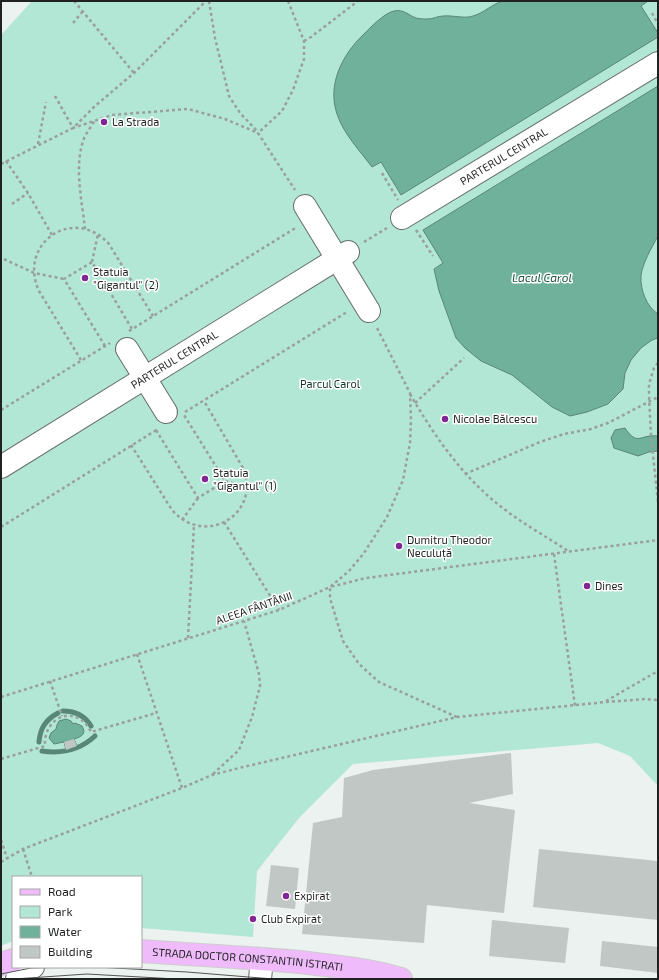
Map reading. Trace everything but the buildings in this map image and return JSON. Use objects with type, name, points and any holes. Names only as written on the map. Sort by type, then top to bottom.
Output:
[{"type":"main road","name":"STRADA DOCTOR CONSTANTIN ISTRATI","points":[[142,951],[261,969],[342,966],[401,979]]},
{"type":"main road","points":[[1,964],[12,960]]},
{"type":"street","name":"PARTERUL CENTRAL","points":[[407,215],[658,63]]},
{"type":"street","points":[[309,212],[349,251],[370,311]]},
{"type":"street","name":"PARTERUL CENTRAL","points":[[1,467],[349,251]]},
{"type":"street","points":[[125,337],[145,378],[169,418]]},
{"type":"street","points":[[17,979],[32,968]]},
{"type":"path","points":[[74,1],[134,73]]},
{"type":"path","points":[[73,128],[95,106],[134,73],[207,1]]},
{"type":"path","points":[[1,410],[81,360],[105,346],[125,337],[153,316],[309,212],[258,133],[229,96],[207,1]]},
{"type":"path","points":[[258,133],[282,111],[293,90],[304,59],[304,41],[288,1]]},
{"type":"path","points":[[304,41],[358,1]]},
{"type":"path","points":[[73,23],[83,11]]},
{"type":"path","points":[[652,13],[658,24]]},
{"type":"path","points":[[56,96],[73,128]]},
{"type":"path","points":[[38,144],[46,102]]},
{"type":"path","points":[[1,164],[38,144],[73,128],[112,115],[188,109],[225,119],[258,133]]},
{"type":"path","points":[[85,229],[79,162],[85,136],[95,120]]},
{"type":"path","points":[[6,161],[28,193],[52,235]]},
{"type":"path","points":[[382,173],[394,193]]},
{"type":"path","points":[[12,204],[28,193]]},
{"type":"path","points":[[349,251],[407,215]]},
{"type":"path","points":[[81,360],[36,282],[34,263],[37,254],[45,241],[52,235],[61,230],[70,228],[85,229],[98,234],[109,244],[153,316]]},
{"type":"path","points":[[98,234],[92,262],[125,337]]},
{"type":"path","points":[[420,236],[433,256]]},
{"type":"path","points":[[4,259],[34,273],[64,279],[92,262]]},
{"type":"path","points":[[64,279],[105,346]]},
{"type":"path","name":"ALEEA FÂNTÂNII","points":[[1,697],[279,610],[330,587],[349,571],[364,553],[387,517],[402,480],[407,462],[411,419],[410,393],[373,321],[370,311]]},
{"type":"path","points":[[416,403],[464,358]]},
{"type":"path","points":[[658,362],[654,368],[649,384],[651,436],[658,502]]},
{"type":"path","points":[[410,393],[438,438],[465,474],[484,493],[504,509],[569,552]]},
{"type":"path","points":[[465,474],[540,442],[564,434],[591,429],[608,423],[658,397]]},
{"type":"path","points":[[131,446],[172,510],[182,520],[194,525],[210,527],[233,517],[239,510],[246,497],[246,477],[243,468],[204,401]]},
{"type":"path","points":[[169,418],[225,481],[247,487]]},
{"type":"path","points":[[169,418],[198,498]]},
{"type":"path","points":[[182,520],[198,498],[225,481]]},
{"type":"path","points":[[224,522],[279,610]]},
{"type":"path","points":[[188,638],[194,525]]},
{"type":"path","points":[[457,718],[379,682],[359,664],[343,641],[330,598],[330,587],[366,578],[658,540]]},
{"type":"path","points":[[554,554],[575,706]]},
{"type":"path","points":[[212,775],[239,750],[252,717],[260,686],[259,674],[244,621]]},
{"type":"path","points":[[137,654],[182,788]]},
{"type":"path","points":[[606,702],[658,672]]},
{"type":"path","points":[[50,681],[62,716]]},
{"type":"path","points":[[1,862],[24,849],[212,775],[457,718],[606,702],[646,699],[658,700]]},
{"type":"path","points":[[1,759],[45,746],[44,738],[46,730],[53,722],[62,716],[74,716],[80,719],[87,725],[91,732],[156,712]]},
{"type":"path","points":[[1,840],[7,858]]},
{"type":"path","points":[[24,849],[32,876]]},
{"type":"green space","name":"Parcul Carol","points":[[32,1],[658,1],[658,786],[630,756],[598,743],[353,764],[299,818],[257,871],[253,937],[142,928],[142,876],[12,876],[12,941],[1,946],[1,35]]},
{"type":"water","points":[[503,1],[648,1],[641,6],[658,33],[658,37],[401,195],[381,162],[372,167],[343,128],[334,103],[334,92],[338,71],[343,61],[355,43],[377,21],[390,12],[401,11],[416,18],[422,19],[430,19],[439,16],[470,17],[477,15]]},
{"type":"water","name":"Lacul Carol","points":[[658,86],[658,236],[643,266],[641,281],[645,298],[654,311],[658,314],[658,338],[652,340],[641,348],[631,360],[625,373],[623,389],[608,404],[587,412],[570,416],[552,407],[512,375],[481,361],[465,348],[456,338],[439,291],[434,269],[443,263],[423,230]]},
{"type":"water","points":[[625,428],[629,434],[636,438],[658,436],[658,451],[649,452],[638,456],[614,448],[611,438],[615,430]]},
{"type":"water","points":[[66,719],[71,721],[73,724],[75,723],[82,726],[84,733],[74,739],[77,746],[66,750],[64,742],[54,744],[49,738],[51,733],[56,729],[59,721]]},
{"type":"waterway","points":[[63,711],[80,715],[86,719],[91,726]]},
{"type":"waterway","points":[[39,742],[44,725],[58,713]]},
{"type":"waterway","points":[[42,751],[57,752],[70,750],[83,745],[95,736]]},
{"type":"tram line","points":[[1,974],[31,968]]},
{"type":"tram line","points":[[114,968],[273,979]]},
{"type":"tram line","points":[[14,979],[87,974],[176,979]]},
{"type":"place","name":"La Strada","points":[[104,122]]},
{"type":"place","name":"Statuia \"Gigantul\" (2)","points":[[85,278]]},
{"type":"place","name":"Nicolae Bălcescu","points":[[445,419]]},
{"type":"place","name":"Statuia \"Gigantul\" (1)","points":[[205,479]]},
{"type":"place","name":"Dumitru Theodor Neculuță","points":[[399,546]]},
{"type":"place","name":"Dines","points":[[587,586]]},
{"type":"place","name":"Expirat","points":[[286,896]]},
{"type":"place","name":"Club Expirat","points":[[253,919]]}]
